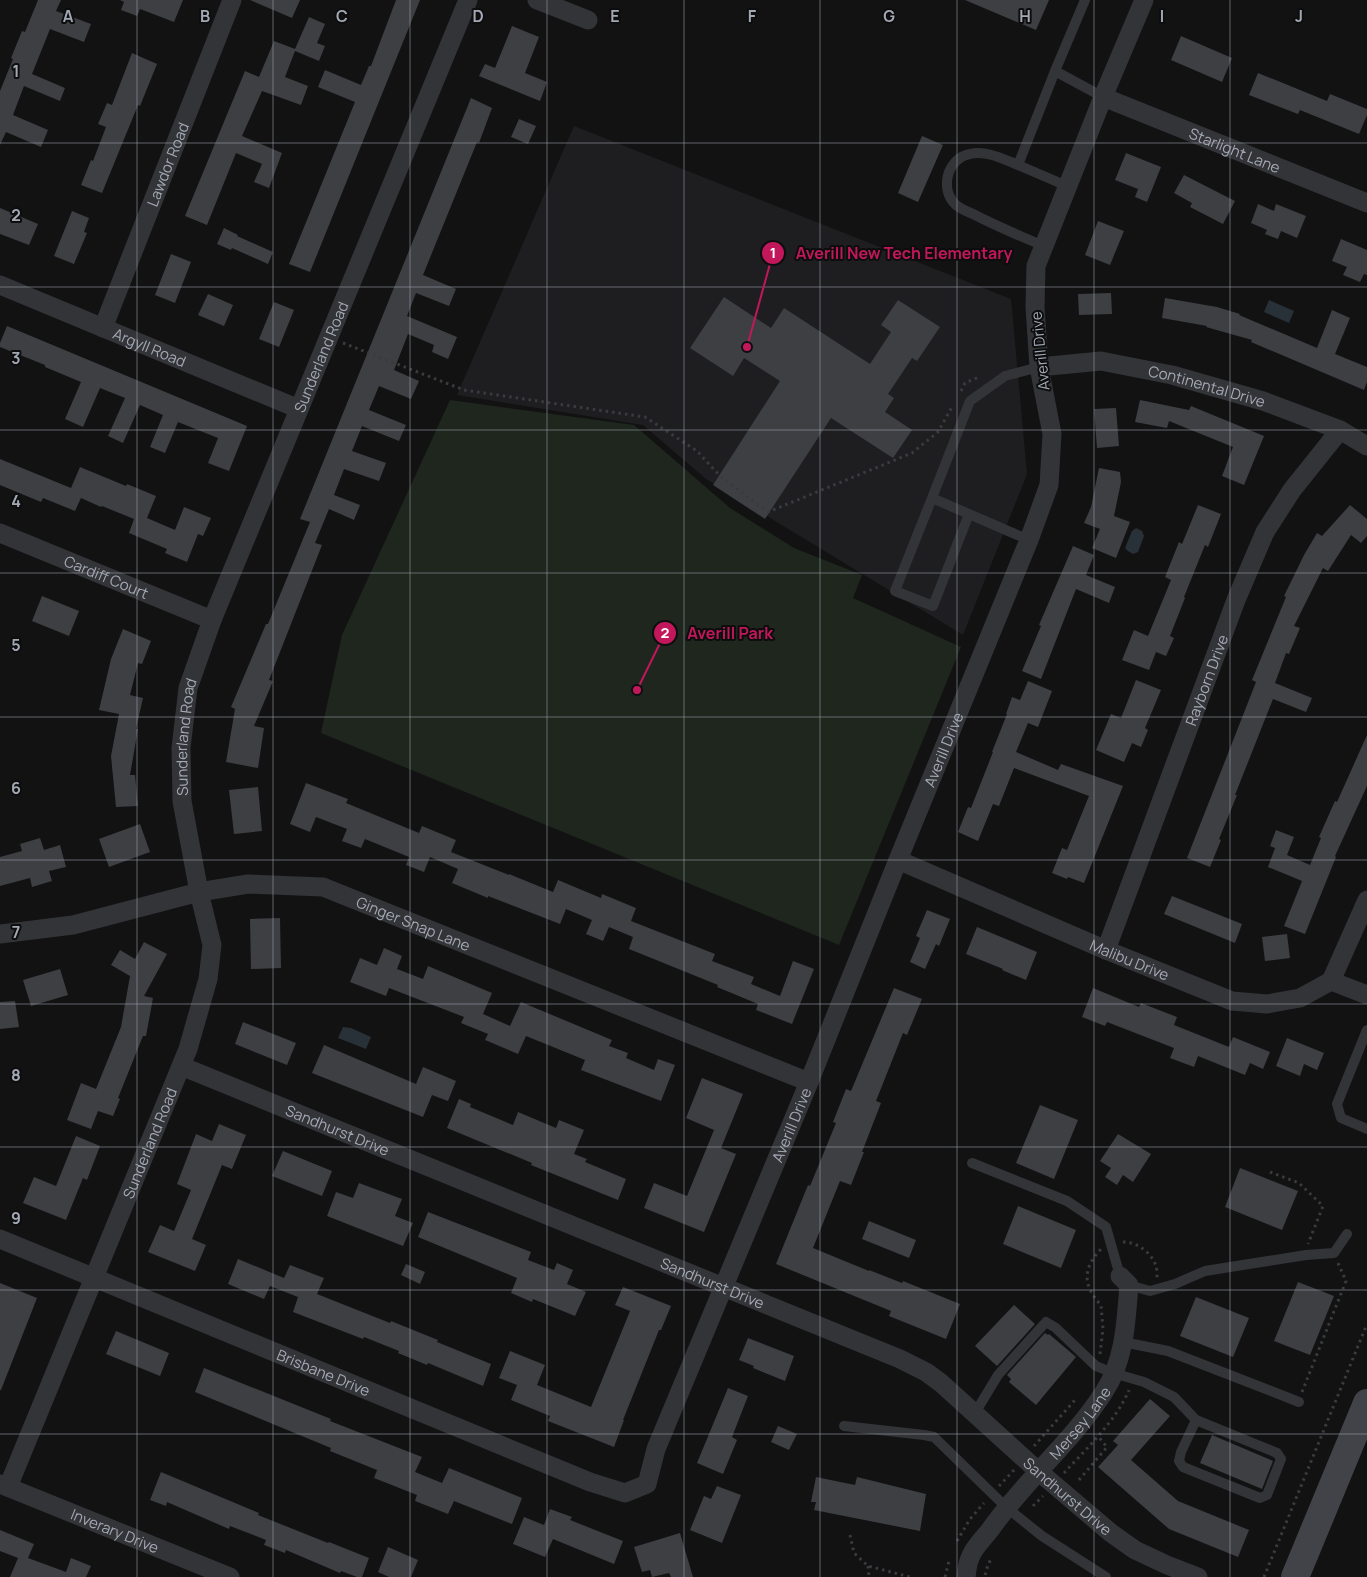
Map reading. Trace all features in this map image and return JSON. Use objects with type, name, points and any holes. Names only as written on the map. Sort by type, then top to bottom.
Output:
[{"type":"main road","points":[[1295,1577],[1367,1403]]},
{"type":"street","name":"Lawdor Road","points":[[103,328],[232,0]]},
{"type":"street","name":"Sunderland Road","points":[[4,1485],[94,1277],[181,1066],[208,979],[212,945],[199,892],[182,801],[181,748],[188,688],[212,620],[468,0]]},
{"type":"street","points":[[537,0],[588,20]]},
{"type":"street","name":"Averill Drive","points":[[647,1484],[656,1449],[809,1082],[1029,540],[1049,485],[1052,434],[1039,367],[1035,307],[1036,266],[1144,0]]},
{"type":"street","name":"Starlight Lane","points":[[1103,97],[1367,202]]},
{"type":"street","name":"Argyll Road","points":[[0,285],[299,409]]},
{"type":"street","name":"Continental Drive","points":[[1039,367],[1101,361],[1172,375],[1263,401],[1340,430],[1367,446]]},
{"type":"street","name":"Rayborn Drive","points":[[1106,950],[1236,600],[1265,532],[1292,490],[1340,430]]},
{"type":"street","name":"Cardiff Court","points":[[0,532],[212,620]]},
{"type":"street","name":"Malibu Drive","points":[[898,860],[1106,950],[1232,1001],[1267,1004],[1300,998],[1332,981]]},
{"type":"street","name":"Ginger Snap Lane","points":[[0,934],[73,925],[199,892],[248,884],[323,887],[809,1082]]},
{"type":"street","points":[[1367,900],[1332,981],[1367,995]]},
{"type":"street","name":"Sandhurst Drive","points":[[181,1066],[900,1359],[934,1378],[1038,1472],[1119,1539],[1143,1553],[1198,1577]]},
{"type":"street","name":"Brisbane Drive","points":[[0,1239],[590,1482],[625,1494],[647,1484]]},
{"type":"street","name":"Mersey Lane","points":[[966,1577],[970,1558],[1006,1507],[1081,1423],[1105,1391],[1114,1374],[1126,1327],[1124,1280]]},
{"type":"street","name":"Inverary Drive","points":[[4,1485],[230,1577]]},
{"type":"lane","points":[[1018,164],[1085,0]]},
{"type":"lane","points":[[1055,71],[1103,97]]},
{"type":"lane","points":[[1044,246],[957,206],[948,196],[946,186],[952,165],[959,158],[970,154],[986,153],[1018,164],[1068,186]]},
{"type":"lane","points":[[969,514],[933,606],[895,591],[970,401],[1005,376],[1039,367]]},
{"type":"lane","points":[[932,498],[1029,540]]},
{"type":"lane","points":[[1367,1030],[1338,1104],[1341,1118],[1367,1129]]},
{"type":"lane","points":[[972,1163],[1067,1201],[1106,1227],[1124,1280],[1150,1291],[1175,1284],[1205,1271],[1306,1255],[1334,1253],[1347,1234]]},
{"type":"lane","points":[[974,1413],[998,1375],[1046,1322],[1056,1328],[1096,1366],[1114,1374],[1144,1382],[1174,1396],[1196,1420],[1277,1453],[1281,1460],[1267,1495],[1260,1498],[1183,1467],[1179,1461],[1181,1452],[1196,1420]]},
{"type":"lane","points":[[1123,1342],[1168,1351],[1298,1402]]},
{"type":"lane","points":[[844,1426],[934,1437],[1006,1507],[1042,1536],[1106,1577]]},
{"type":"path","points":[[329,337],[464,390],[645,418],[697,450],[721,477],[768,512],[912,453],[938,432],[956,400]]},
{"type":"path","points":[[961,391],[965,383],[981,376]]},
{"type":"path","points":[[1270,1172],[1299,1183],[1323,1206],[1308,1244],[1334,1253],[1346,1281],[1298,1402]]},
{"type":"path","points":[[1096,1366],[1100,1354],[1103,1329],[1101,1305],[1092,1296],[1087,1284],[1087,1270],[1094,1257],[1103,1247],[1116,1242],[1128,1242],[1139,1245],[1150,1256],[1156,1266],[1157,1280],[1153,1291]]},
{"type":"path","points":[[1264,1577],[1367,1324]]},
{"type":"path","points":[[1067,1470],[1098,1436],[1125,1400],[1133,1379]]},
{"type":"path","points":[[955,1547],[970,1519],[1075,1400]]},
{"type":"path","points":[[1079,1480],[1107,1447],[1098,1436]]},
{"type":"path","points":[[850,1535],[854,1553],[868,1566],[910,1577]]},
{"type":"path","points":[[945,1577],[952,1555]]},
{"type":"path","points":[[868,1566],[869,1577]]},
{"type":"shaded area","points":[[574,126],[1011,299],[1027,474],[963,635],[706,479],[643,425],[457,395]]},
{"type":"shaded area","points":[[1269,300],[1294,311],[1289,323],[1264,312]]},
{"type":"shaded area","points":[[450,400],[634,425],[730,508],[794,548],[862,575],[853,598],[961,647],[839,945],[321,733],[342,635]]},
{"type":"shaded area","points":[[1136,528],[1142,531],[1144,536],[1138,552],[1133,554],[1125,548],[1132,531]]},
{"type":"shaded area","points":[[343,1027],[351,1028],[371,1037],[366,1049],[338,1038]]},
{"type":"building","points":[[38,0],[61,0],[56,11],[91,24],[84,42],[50,29],[32,74],[65,88],[60,101],[24,86],[13,115],[48,130],[41,147],[6,132],[0,145],[0,91],[22,31],[25,32]]},
{"type":"building","points":[[120,0],[183,0],[174,22],[140,9],[137,16],[121,10],[124,2]]},
{"type":"building","points":[[250,0],[300,0],[292,18]]},
{"type":"building","points":[[396,0],[420,0],[310,272],[289,264],[355,102],[318,87],[325,70],[361,85],[369,66],[371,66]]},
{"type":"building","points":[[965,0],[1049,0],[1036,30]]},
{"type":"building","points":[[309,17],[325,24],[317,43],[325,46],[319,61],[295,51],[285,77],[308,86],[301,105],[262,91],[242,136],[282,153],[269,188],[254,182],[262,164],[236,153],[207,225],[185,216],[245,71],[259,77],[274,41],[295,49]]},
{"type":"building","points":[[512,26],[539,37],[525,73],[547,82],[540,101],[479,76],[485,64],[495,68]]},
{"type":"building","points":[[1181,36],[1232,58],[1222,82],[1171,60]]},
{"type":"building","points":[[132,53],[157,64],[102,193],[81,185],[91,160],[93,161],[106,127],[98,124],[107,103],[112,105]]},
{"type":"building","points":[[1258,73],[1327,101],[1330,94],[1367,109],[1367,115],[1359,134],[1300,110],[1298,114],[1249,95]]},
{"type":"building","points":[[471,98],[492,108],[423,275],[456,289],[449,306],[416,293],[407,316],[457,337],[448,359],[432,352],[434,345],[408,334],[394,370],[419,381],[411,399],[379,386],[369,410],[406,425],[399,441],[362,426],[352,451],[386,463],[379,481],[344,469],[334,495],[360,505],[354,520],[329,509],[315,543],[322,545],[269,680],[273,681],[254,726],[264,728],[258,768],[226,762],[235,709],[231,707],[310,522],[300,519]]},
{"type":"building","points":[[519,119],[536,126],[528,144],[511,137]]},
{"type":"building","points":[[922,136],[943,145],[918,202],[898,193]]},
{"type":"building","points":[[1126,153],[1161,167],[1147,202],[1135,197],[1138,189],[1115,180]]},
{"type":"building","points":[[1184,175],[1235,201],[1223,224],[1190,207],[1192,203],[1174,193]]},
{"type":"building","points":[[1258,204],[1274,211],[1276,204],[1306,216],[1297,238],[1281,231],[1278,239],[1265,234],[1267,230],[1251,223]]},
{"type":"building","points":[[0,208],[38,224],[29,245],[0,234]]},
{"type":"building","points":[[72,211],[89,218],[84,232],[87,233],[74,264],[54,256]]},
{"type":"building","points":[[1098,221],[1124,231],[1110,265],[1085,255]]},
{"type":"building","points":[[224,228],[273,252],[268,264],[232,248],[231,250],[217,244]]},
{"type":"building","points":[[1341,239],[1367,250],[1367,275],[1364,274],[1360,282],[1343,275],[1347,267],[1332,261]]},
{"type":"building","points":[[171,254],[191,262],[175,303],[155,295]]},
{"type":"building","points":[[1111,293],[1112,314],[1079,315],[1078,294]]},
{"type":"building","points":[[208,294],[233,305],[224,326],[198,315]]},
{"type":"building","points":[[724,297],[771,328],[784,308],[870,364],[891,332],[881,325],[898,300],[940,327],[917,361],[912,358],[888,394],[894,398],[885,412],[912,430],[893,458],[831,418],[765,519],[713,485],[780,381],[744,358],[733,376],[690,348]]},
{"type":"building","points":[[1165,298],[1217,307],[1240,314],[1317,348],[1332,310],[1350,318],[1335,354],[1367,367],[1367,382],[1364,390],[1251,342],[1252,340],[1207,326],[1162,318]]},
{"type":"building","points":[[274,302],[294,310],[279,347],[259,339]]},
{"type":"building","points":[[7,326],[247,426],[229,471],[208,463],[218,438],[178,422],[165,453],[150,447],[163,415],[140,405],[123,443],[108,436],[125,398],[100,388],[83,427],[65,419],[81,382],[0,347]]},
{"type":"building","points":[[1140,400],[1189,410],[1191,406],[1264,436],[1244,485],[1222,476],[1233,447],[1169,421],[1167,428],[1135,422]]},
{"type":"building","points":[[1116,408],[1119,446],[1097,448],[1094,409]]},
{"type":"building","points":[[0,459],[71,488],[80,467],[126,486],[127,484],[156,496],[147,518],[175,530],[184,507],[211,518],[203,536],[198,534],[187,562],[165,553],[167,549],[129,533],[134,519],[81,498],[75,511],[43,498],[41,502],[0,485]]},
{"type":"building","points":[[1099,468],[1120,472],[1121,482],[1114,516],[1130,522],[1116,558],[1092,548],[1100,529],[1084,523],[1091,507]]},
{"type":"building","points":[[1198,505],[1221,514],[1208,547],[1205,545],[1184,597],[1170,636],[1174,638],[1166,656],[1156,652],[1149,670],[1122,660],[1134,630],[1148,636],[1171,580],[1165,577],[1179,542],[1182,544]]},
{"type":"building","points":[[1350,505],[1367,519],[1367,536],[1361,543],[1351,535],[1328,571],[1323,568],[1294,626],[1300,628],[1289,654],[1286,653],[1275,683],[1312,698],[1306,712],[1273,699],[1235,795],[1237,795],[1210,867],[1187,858],[1256,682],[1252,680],[1286,597],[1284,596],[1317,533],[1322,536]]},
{"type":"building","points":[[1073,546],[1094,555],[1086,575],[1115,587],[1109,603],[1076,589],[1041,679],[1022,671],[1041,626],[1039,625]]},
{"type":"building","points":[[42,596],[79,611],[69,636],[32,621]]},
{"type":"building","points":[[123,629],[151,641],[142,664],[138,663],[130,695],[143,698],[136,729],[138,729],[130,775],[135,775],[138,806],[116,807],[111,756],[119,714],[99,710],[111,659]]},
{"type":"building","points":[[1136,680],[1161,690],[1145,728],[1148,730],[1141,747],[1132,743],[1124,762],[1096,750],[1111,714],[1121,718]]},
{"type":"building","points":[[1028,681],[1052,691],[1038,727],[1028,723],[1016,752],[1058,770],[1061,764],[1123,786],[1084,883],[1052,873],[1062,848],[1067,850],[1089,796],[1014,768],[999,806],[993,804],[978,841],[958,832],[968,807],[971,808],[1012,697],[1020,700]]},
{"type":"building","points":[[1367,735],[1367,786],[1335,856],[1305,934],[1284,926],[1302,881],[1268,867],[1275,848],[1270,846],[1276,830],[1294,837],[1287,855],[1310,865],[1321,838],[1319,837]]},
{"type":"building","points":[[306,783],[348,799],[346,803],[419,833],[422,826],[456,840],[451,852],[553,892],[558,880],[601,898],[602,894],[636,908],[631,921],[715,954],[712,961],[754,977],[751,984],[780,996],[793,961],[814,969],[792,1024],[756,1010],[758,1004],[717,987],[718,985],[629,949],[633,937],[609,927],[603,941],[586,934],[592,920],[566,909],[560,924],[452,883],[458,869],[430,857],[424,872],[406,865],[409,857],[365,839],[361,848],[342,841],[347,829],[316,817],[310,832],[290,824]]},
{"type":"building","points":[[258,787],[262,831],[234,834],[229,790]]},
{"type":"building","points":[[140,824],[150,852],[109,867],[99,839]]},
{"type":"building","points":[[40,838],[44,850],[60,845],[66,867],[49,871],[52,881],[32,887],[30,878],[0,886],[0,857],[22,851],[20,844]]},
{"type":"building","points":[[1172,896],[1242,924],[1235,943],[1164,914]]},
{"type":"building","points":[[927,910],[950,919],[939,946],[936,944],[925,969],[910,962],[920,938],[916,936]]},
{"type":"building","points":[[280,918],[281,968],[251,969],[250,919]]},
{"type":"building","points":[[977,927],[1037,952],[1026,980],[966,954]]},
{"type":"building","points":[[1287,934],[1290,958],[1265,961],[1262,937]]},
{"type":"building","points":[[144,942],[167,954],[144,996],[153,998],[146,1036],[143,1036],[118,1098],[120,1099],[113,1116],[98,1111],[91,1129],[67,1120],[81,1083],[96,1089],[121,1027],[130,976],[111,965],[120,950],[135,959]]},
{"type":"building","points":[[384,948],[402,956],[397,969],[423,979],[428,966],[492,993],[483,1014],[510,1026],[521,1002],[612,1040],[609,1046],[628,1053],[626,1058],[654,1070],[658,1059],[675,1065],[661,1101],[581,1070],[585,1060],[526,1036],[518,1054],[485,1040],[488,1034],[461,1023],[464,1017],[389,988],[386,996],[350,982],[360,958],[377,965]]},
{"type":"building","points":[[60,969],[68,995],[31,1006],[23,980]]},
{"type":"building","points":[[894,988],[922,999],[907,1035],[903,1033],[876,1101],[881,1103],[851,1185],[840,1181],[813,1248],[869,1271],[902,1283],[903,1281],[960,1304],[946,1339],[889,1316],[891,1311],[776,1264],[836,1123],[833,1122],[846,1089],[851,1091]]},
{"type":"building","points":[[1093,988],[1139,1007],[1141,1003],[1177,1017],[1174,1025],[1229,1047],[1233,1037],[1270,1052],[1263,1069],[1250,1063],[1245,1075],[1198,1056],[1194,1067],[1170,1058],[1174,1048],[1107,1022],[1105,1026],[1082,1017]]},
{"type":"building","points":[[15,1001],[19,1027],[0,1029],[0,1002]]},
{"type":"building","points":[[243,1022],[296,1043],[287,1065],[235,1044]]},
{"type":"building","points":[[1287,1038],[1324,1053],[1317,1070],[1304,1064],[1300,1076],[1276,1066]]},
{"type":"building","points":[[324,1045],[416,1084],[423,1067],[456,1081],[448,1101],[432,1095],[423,1117],[312,1073]]},
{"type":"building","points":[[702,1078],[743,1094],[721,1148],[736,1154],[704,1232],[644,1208],[654,1183],[687,1196],[714,1130],[686,1118]]},
{"type":"building","points":[[459,1099],[471,1104],[470,1107],[513,1125],[518,1112],[556,1128],[559,1120],[584,1130],[574,1154],[587,1159],[585,1162],[626,1179],[618,1200],[531,1165],[532,1163],[447,1128]]},
{"type":"building","points":[[1040,1105],[1078,1120],[1054,1179],[1016,1163]]},
{"type":"building","points":[[219,1124],[246,1135],[232,1169],[222,1165],[192,1239],[206,1245],[195,1271],[148,1252],[160,1225],[174,1231],[191,1190],[177,1184],[196,1134],[212,1141]]},
{"type":"building","points":[[1118,1134],[1151,1154],[1133,1182],[1123,1175],[1117,1185],[1105,1177],[1111,1168],[1100,1161]]},
{"type":"building","points":[[76,1136],[100,1146],[87,1180],[83,1178],[66,1220],[23,1203],[34,1177],[56,1186]]},
{"type":"building","points":[[283,1151],[332,1171],[322,1196],[272,1176]]},
{"type":"building","points":[[1240,1168],[1298,1191],[1282,1230],[1225,1207]]},
{"type":"building","points":[[359,1183],[402,1199],[395,1216],[413,1223],[403,1246],[327,1216],[336,1192],[353,1198]]},
{"type":"building","points":[[1018,1206],[1076,1230],[1061,1268],[1003,1244]]},
{"type":"building","points":[[428,1212],[531,1252],[528,1260],[554,1270],[557,1263],[573,1270],[567,1284],[586,1292],[575,1316],[533,1299],[532,1302],[511,1293],[517,1278],[418,1237]]},
{"type":"building","points":[[869,1221],[916,1240],[909,1258],[862,1239]]},
{"type":"building","points":[[238,1259],[284,1278],[290,1265],[324,1278],[317,1294],[390,1323],[391,1321],[491,1364],[483,1386],[428,1363],[427,1365],[364,1337],[363,1339],[293,1312],[298,1297],[270,1286],[264,1299],[228,1284]]},
{"type":"building","points":[[406,1264],[425,1272],[420,1284],[401,1275]]},
{"type":"building","points":[[1298,1282],[1334,1296],[1310,1355],[1274,1341]]},
{"type":"building","points":[[0,1283],[37,1298],[1,1390],[0,1390]]},
{"type":"building","points":[[623,1287],[671,1306],[661,1330],[659,1330],[614,1447],[548,1421],[550,1416],[511,1400],[517,1385],[499,1378],[510,1351],[545,1365],[537,1385],[591,1407],[630,1311],[615,1305]]},
{"type":"building","points":[[1196,1297],[1249,1318],[1233,1357],[1180,1336]]},
{"type":"building","points":[[1014,1305],[1035,1324],[997,1366],[975,1346]]},
{"type":"building","points":[[116,1331],[169,1353],[160,1376],[106,1354]]},
{"type":"building","points":[[1045,1333],[1049,1334],[1076,1357],[1036,1405],[1009,1382],[1011,1379],[1007,1375]]},
{"type":"building","points":[[748,1338],[794,1356],[785,1381],[739,1360]]},
{"type":"building","points":[[204,1368],[422,1457],[415,1472],[442,1483],[449,1468],[522,1498],[512,1524],[454,1501],[448,1514],[415,1501],[417,1495],[374,1478],[377,1470],[330,1451],[331,1448],[195,1392]]},
{"type":"building","points":[[728,1388],[748,1396],[732,1437],[737,1440],[723,1474],[697,1463]]},
{"type":"building","points":[[1150,1399],[1170,1416],[1131,1460],[1178,1501],[1249,1530],[1238,1557],[1169,1529],[1098,1467],[1118,1445],[1113,1441]]},
{"type":"building","points":[[778,1426],[797,1434],[789,1450],[771,1442]]},
{"type":"building","points":[[1212,1435],[1273,1461],[1262,1489],[1200,1463]]},
{"type":"building","points":[[161,1472],[259,1513],[258,1515],[369,1558],[362,1577],[341,1571],[340,1573],[286,1550],[285,1553],[264,1545],[266,1540],[230,1526],[229,1529],[167,1502],[166,1506],[150,1500]]},
{"type":"building","points":[[816,1477],[855,1485],[857,1477],[926,1494],[920,1531],[814,1510],[816,1502],[811,1502]]},
{"type":"building","points":[[717,1486],[741,1495],[722,1543],[690,1530],[704,1496],[711,1499]]},
{"type":"building","points":[[550,1509],[572,1517],[570,1520],[623,1541],[614,1564],[553,1539],[545,1557],[513,1544],[524,1517],[544,1525]]},
{"type":"building","points":[[0,1530],[34,1544],[28,1558],[66,1572],[71,1558],[91,1566],[86,1577],[10,1577],[18,1558],[0,1551]]},
{"type":"building","points":[[680,1533],[693,1577],[671,1577],[669,1573],[652,1577],[650,1570],[642,1572],[634,1547]]},
{"type":"building","points":[[388,1547],[418,1560],[411,1577],[389,1577],[378,1572]]},
{"type":"place","name":"Averill New Tech Elementary","points":[[747,347]]},
{"type":"place","name":"Averill Park","points":[[637,690]]}]
